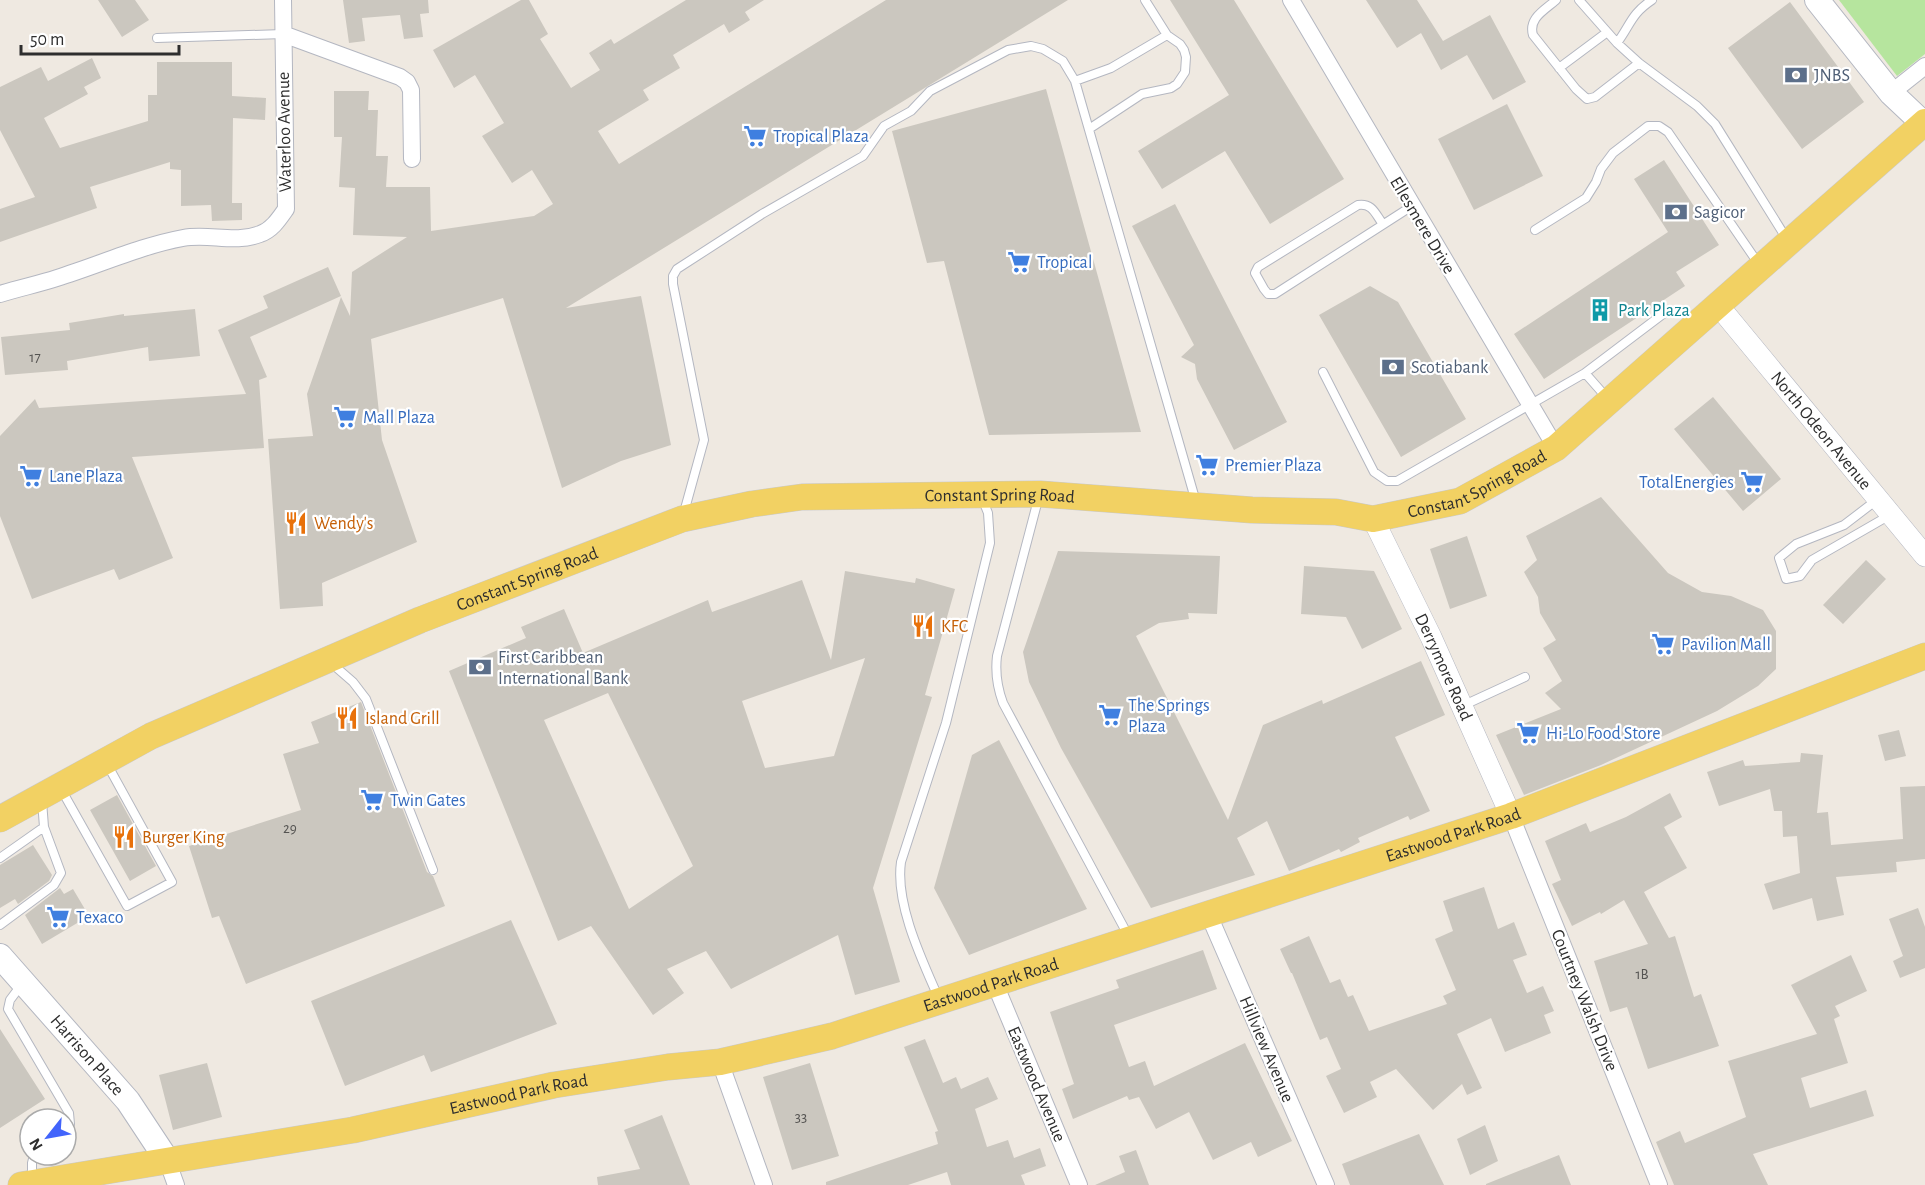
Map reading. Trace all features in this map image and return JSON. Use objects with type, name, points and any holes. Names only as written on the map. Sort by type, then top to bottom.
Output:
[{"type":"main road","points":[[1817,0],[1891,93],[1924,123]]},
{"type":"main road","name":"Constant Spring Road","points":[[0,819],[151,736],[487,593],[682,519],[752,504],[802,497],[1040,494],[1252,510],[1336,512],[1373,519],[1460,501],[1556,448],[1924,123]]},
{"type":"main road","name":"Eastwood Park Road","points":[[27,1184],[353,1130],[554,1085],[668,1067],[720,1062],[832,1036],[1511,816],[1925,657]]},
{"type":"main road","name":"Harrison Place","points":[[0,956],[128,1101],[167,1160]]},
{"type":"street","name":"Waterloo Avenue","points":[[0,294],[55,279],[155,244],[187,237],[230,240],[246,238],[262,234],[277,222],[286,209],[283,0]]},
{"type":"street","name":"Ellesmere Drive","points":[[1291,0],[1556,448]]},
{"type":"street","points":[[282,34],[400,77],[407,82],[411,90],[412,159]]},
{"type":"street","points":[[1891,93],[1925,66]]},
{"type":"street","name":"North Odeon Avenue","points":[[1717,304],[1925,556]]},
{"type":"street","name":"Derrymore Road","points":[[1373,519],[1431,637],[1511,816]]},
{"type":"street","name":"Courtney Walsh Drive","points":[[1511,816],[1659,1185]]},
{"type":"street","name":"Hillview Avenue","points":[[1208,913],[1326,1185]]},
{"type":"street","name":"Eastwood Avenue","points":[[995,984],[1079,1185]]},
{"type":"street","points":[[720,1062],[764,1185]]},
{"type":"street","points":[[167,1160],[176,1185]]},
{"type":"lane","points":[[1089,129],[1142,94],[1171,88],[1182,78],[1186,64],[1184,50],[1180,44],[1167,36],[1145,0]]},
{"type":"lane","points":[[1556,0],[1534,19],[1531,28],[1533,35],[1576,89],[1587,99],[1595,97],[1639,63]]},
{"type":"lane","points":[[1579,0],[1606,33],[1639,63],[1697,106],[1715,124],[1788,242]]},
{"type":"lane","points":[[1617,43],[1639,9],[1652,0]]},
{"type":"lane","points":[[1559,68],[1606,33]]},
{"type":"lane","points":[[157,38],[282,34]]},
{"type":"lane","points":[[1075,81],[1111,68],[1167,36]]},
{"type":"lane","points":[[682,519],[704,440],[673,284],[674,272],[762,214],[863,156],[884,126],[911,111],[930,91],[1008,50],[1019,47],[1042,49],[1063,61],[1075,81],[1197,506]]},
{"type":"lane","points":[[1535,230],[1586,198],[1601,169],[1614,153],[1648,126],[1659,126],[1668,132],[1760,266]]},
{"type":"lane","points":[[1382,224],[1371,206],[1358,205],[1258,267],[1255,273],[1268,294],[1275,294],[1412,206]]},
{"type":"lane","points":[[1323,372],[1374,472],[1387,481],[1397,481],[1585,373],[1664,314]]},
{"type":"lane","points":[[1585,373],[1610,400]]},
{"type":"lane","points":[[1040,494],[997,656],[997,688],[1003,704],[1131,940]]},
{"type":"lane","points":[[940,1002],[903,901],[899,875],[901,862],[946,723],[990,543],[988,513],[981,495]]},
{"type":"lane","points":[[1885,507],[1812,560],[1800,576],[1786,579],[1779,558],[1796,544],[1885,507]]},
{"type":"lane","points":[[327,660],[353,682],[366,699],[433,870]]},
{"type":"lane","points":[[1461,706],[1525,677]]},
{"type":"lane","points":[[51,792],[128,906],[172,882],[105,761]]},
{"type":"lane","points":[[0,925],[54,885],[61,873],[44,827],[51,792]]},
{"type":"lane","points":[[0,858],[44,827]]},
{"type":"lane","points":[[23,983],[10,1000],[8,1009],[65,1107]]},
{"type":"lane","points":[[27,1184],[31,1167]]},
{"type":"green space","points":[[1839,0],[1925,0],[1925,54],[1897,76]]},
{"type":"building","points":[[98,0],[135,0],[149,20],[122,37]]},
{"type":"building","points":[[343,0],[428,0],[429,13],[420,14],[423,37],[404,39],[400,15],[362,18],[365,41],[349,43]]},
{"type":"building","points":[[521,0],[529,0],[548,34],[540,39],[571,88],[600,70],[589,53],[611,39],[614,44],[686,0],[764,0],[745,12],[750,20],[729,33],[724,24],[673,55],[680,68],[643,90],[649,100],[598,131],[619,164],[886,0],[1068,0],[566,308],[641,296],[671,445],[621,461],[562,488],[503,298],[371,339],[382,440],[417,542],[322,583],[323,606],[280,609],[268,439],[313,436],[307,394],[341,297],[350,316],[352,272],[407,237],[353,235],[355,188],[339,187],[342,137],[334,137],[334,91],[369,91],[368,110],[378,110],[376,156],[388,156],[386,187],[430,187],[431,231],[534,216],[553,204],[532,170],[512,183],[482,136],[504,123],[475,75],[454,88],[433,50]]},
{"type":"building","points":[[1170,0],[1234,0],[1344,179],[1270,224],[1225,151],[1162,189],[1138,151],[1229,95]]},
{"type":"building","points":[[1366,0],[1417,0],[1443,41],[1490,15],[1526,82],[1493,100],[1467,55],[1441,70],[1421,33],[1397,48]]},
{"type":"building","name":"JNBS","points":[[1790,2],[1864,102],[1802,149],[1728,48]]},
{"type":"building","points":[[92,58],[101,78],[84,87],[88,94],[44,118],[60,148],[148,121],[148,95],[157,95],[157,62],[232,62],[232,96],[266,98],[265,120],[233,118],[232,203],[242,203],[242,220],[212,221],[211,205],[181,206],[181,170],[170,169],[170,162],[90,187],[97,208],[0,242],[0,209],[35,197],[0,130],[0,87],[41,67],[48,81]]},
{"type":"building","name":"Tropical","points":[[1046,89],[1141,432],[989,435],[944,261],[927,263],[892,131]]},
{"type":"building","points":[[1507,104],[1543,176],[1474,210],[1438,139]]},
{"type":"building","name":"Park Plaza","points":[[1664,160],[1719,245],[1676,272],[1685,286],[1544,379],[1514,334],[1668,232],[1634,179]]},
{"type":"building","points":[[1175,204],[1287,422],[1234,450],[1197,379],[1195,364],[1181,357],[1194,345],[1132,226]]},
{"type":"building","points":[[328,267],[341,296],[250,337],[267,377],[259,380],[264,448],[132,457],[173,558],[119,580],[114,569],[32,599],[0,516],[0,436],[35,399],[39,408],[246,394],[218,330],[268,308],[263,296]]},
{"type":"building","name":"Scotiabank","points":[[1370,286],[1398,302],[1466,419],[1401,457],[1319,315]]},
{"type":"building","points":[[195,309],[200,356],[149,361],[148,347],[67,361],[68,370],[5,375],[1,337],[70,330],[69,323],[124,314],[124,316]]},
{"type":"building","points":[[1713,397],[1781,479],[1743,511],[1674,429]]},
{"type":"building","name":"Pavilion Mall","points":[[1601,497],[1668,573],[1702,592],[1731,596],[1763,610],[1776,631],[1776,669],[1758,686],[1717,711],[1601,765],[1524,795],[1496,735],[1561,709],[1545,693],[1562,681],[1543,648],[1556,640],[1540,613],[1538,597],[1524,572],[1537,560],[1526,536]]},
{"type":"building","points":[[1467,536],[1487,596],[1450,609],[1430,549]]},
{"type":"building","name":"The Springs Plaza","points":[[1058,551],[1220,556],[1217,614],[1188,613],[1189,619],[1159,623],[1136,636],[1228,820],[1263,725],[1322,700],[1323,704],[1421,661],[1445,715],[1395,737],[1430,811],[1410,820],[1408,816],[1358,838],[1360,842],[1341,852],[1339,849],[1289,871],[1267,821],[1237,838],[1255,875],[1151,908],[1061,748],[1029,682],[1023,652]]},
{"type":"building","points":[[1866,560],[1886,579],[1843,624],[1823,605]]},
{"type":"building","points":[[1304,566],[1374,571],[1402,629],[1362,649],[1346,617],[1301,614]]},
{"type":"building","points":[[845,571],[915,583],[916,578],[955,589],[925,695],[932,697],[873,888],[900,982],[855,995],[838,935],[731,989],[706,951],[667,969],[684,993],[653,1015],[591,926],[558,941],[449,671],[526,638],[521,627],[564,609],[583,653],[708,600],[712,612],[802,580],[831,660]],"holes":[[[865,658],[834,756],[765,768],[742,701]],[[608,693],[693,866],[629,909],[544,720]]]},
{"type":"building","points":[[361,702],[427,872],[433,876],[445,906],[246,984],[219,916],[212,918],[189,846],[301,810],[283,754],[319,743],[311,722]]},
{"type":"building","points":[[1899,730],[1906,756],[1885,761],[1878,735]]},
{"type":"building","points":[[999,740],[1087,909],[969,955],[934,888],[972,755]]},
{"type":"building","points":[[1801,753],[1823,755],[1817,813],[1828,812],[1831,845],[1903,839],[1900,787],[1925,786],[1925,859],[1896,862],[1897,872],[1836,877],[1844,915],[1817,921],[1812,898],[1773,910],[1764,884],[1800,873],[1797,836],[1783,837],[1782,811],[1774,811],[1770,789],[1719,806],[1707,772],[1743,760],[1745,766],[1800,762]]},
{"type":"building","points":[[1670,793],[1682,817],[1664,827],[1687,868],[1644,892],[1669,938],[1675,936],[1694,997],[1701,994],[1719,1046],[1648,1069],[1627,1007],[1610,1012],[1594,961],[1648,944],[1624,900],[1601,914],[1600,912],[1572,926],[1552,884],[1561,880],[1545,841],[1586,823],[1590,832],[1626,817]]},
{"type":"building","name":"Burger King","points":[[117,795],[156,866],[130,881],[90,810]]},
{"type":"building","name":"Texaco","points":[[33,845],[52,875],[49,881],[18,904],[15,899],[0,908],[0,865]]},
{"type":"building","points":[[1484,887],[1498,929],[1514,922],[1527,955],[1513,960],[1527,993],[1543,986],[1554,1011],[1544,1015],[1551,1033],[1505,1052],[1491,1018],[1457,1034],[1482,1088],[1467,1095],[1462,1084],[1433,1110],[1396,1069],[1370,1082],[1377,1097],[1344,1113],[1326,1076],[1341,1069],[1327,1037],[1320,1040],[1280,949],[1309,936],[1330,983],[1340,979],[1348,997],[1353,995],[1369,1031],[1447,1004],[1443,996],[1456,990],[1435,939],[1453,931],[1443,901]]},
{"type":"building","name":"Texaco","points":[[60,888],[64,894],[73,889],[89,916],[42,944],[25,915]]},
{"type":"building","points":[[1918,908],[1925,927],[1925,968],[1900,978],[1893,961],[1903,956],[1889,919]]},
{"type":"building","points":[[511,920],[557,1024],[431,1072],[424,1055],[345,1086],[311,1001]]},
{"type":"building","points":[[1203,950],[1217,989],[1114,1025],[1129,1067],[1145,1061],[1154,1086],[1245,1043],[1292,1141],[1258,1157],[1251,1142],[1213,1160],[1189,1112],[1156,1129],[1139,1097],[1129,1100],[1127,1096],[1073,1119],[1062,1089],[1074,1084],[1050,1012],[1119,988],[1116,980]]},
{"type":"building","points":[[1851,955],[1867,991],[1835,1006],[1840,1016],[1834,1019],[1848,1063],[1801,1078],[1810,1108],[1866,1090],[1874,1116],[1753,1154],[1768,1185],[1674,1185],[1656,1142],[1680,1131],[1685,1143],[1746,1117],[1728,1061],[1817,1034],[1791,985]]},
{"type":"building","points":[[0,1029],[45,1099],[33,1107],[18,1107],[18,1116],[0,1128]]},
{"type":"building","points":[[925,1039],[943,1083],[956,1077],[961,1089],[988,1077],[998,1099],[975,1109],[987,1147],[1008,1140],[1014,1158],[1040,1148],[1046,1166],[1021,1175],[1025,1185],[951,1185],[947,1172],[908,1185],[826,1185],[826,1182],[938,1144],[935,1132],[938,1131],[904,1047]]},
{"type":"building","points":[[207,1063],[222,1117],[173,1130],[159,1075]]},
{"type":"building","points":[[810,1063],[839,1156],[792,1170],[763,1077]]},
{"type":"building","points":[[662,1115],[690,1185],[598,1185],[597,1177],[640,1169],[624,1130]]},
{"type":"building","points":[[1485,1125],[1498,1161],[1470,1175],[1457,1139]]},
{"type":"building","points":[[1419,1134],[1444,1185],[1350,1185],[1342,1164]]},
{"type":"building","points":[[1136,1150],[1149,1185],[1095,1185],[1125,1172],[1119,1156]]},
{"type":"building","points":[[1559,1155],[1571,1185],[1486,1185],[1486,1184]]},
{"type":"place","name":"JNBS","points":[[1796,75]]},
{"type":"place","name":"Tropical Plaza","points":[[755,136]]},
{"type":"place","name":"Sagicor","points":[[1676,212]]},
{"type":"place","name":"Tropical","points":[[1019,262]]},
{"type":"place","name":"Park Plaza","points":[[1600,310]]},
{"type":"place","name":"Scotiabank","points":[[1393,367]]},
{"type":"place","name":"Mall Plaza","points":[[345,417]]},
{"type":"place","name":"Premier Plaza","points":[[1207,465]]},
{"type":"place","name":"Lane Plaza","points":[[31,476]]},
{"type":"place","name":"TotalEnergies","points":[[1752,482]]},
{"type":"place","name":"Wendy's","points":[[296,523]]},
{"type":"place","name":"KFC","points":[[923,626]]},
{"type":"place","name":"Pavilion Mall","points":[[1663,644]]},
{"type":"place","name":"First Caribbean International Bank","points":[[480,667]]},
{"type":"place","name":"The Springs Plaza","points":[[1110,715]]},
{"type":"place","name":"Island Grill","points":[[347,718]]},
{"type":"place","name":"Hi-Lo Food Store","points":[[1528,733]]},
{"type":"place","name":"Twin Gates","points":[[372,800]]},
{"type":"place","name":"Burger King","points":[[124,837]]},
{"type":"place","name":"Texaco","points":[[58,917]]}]
